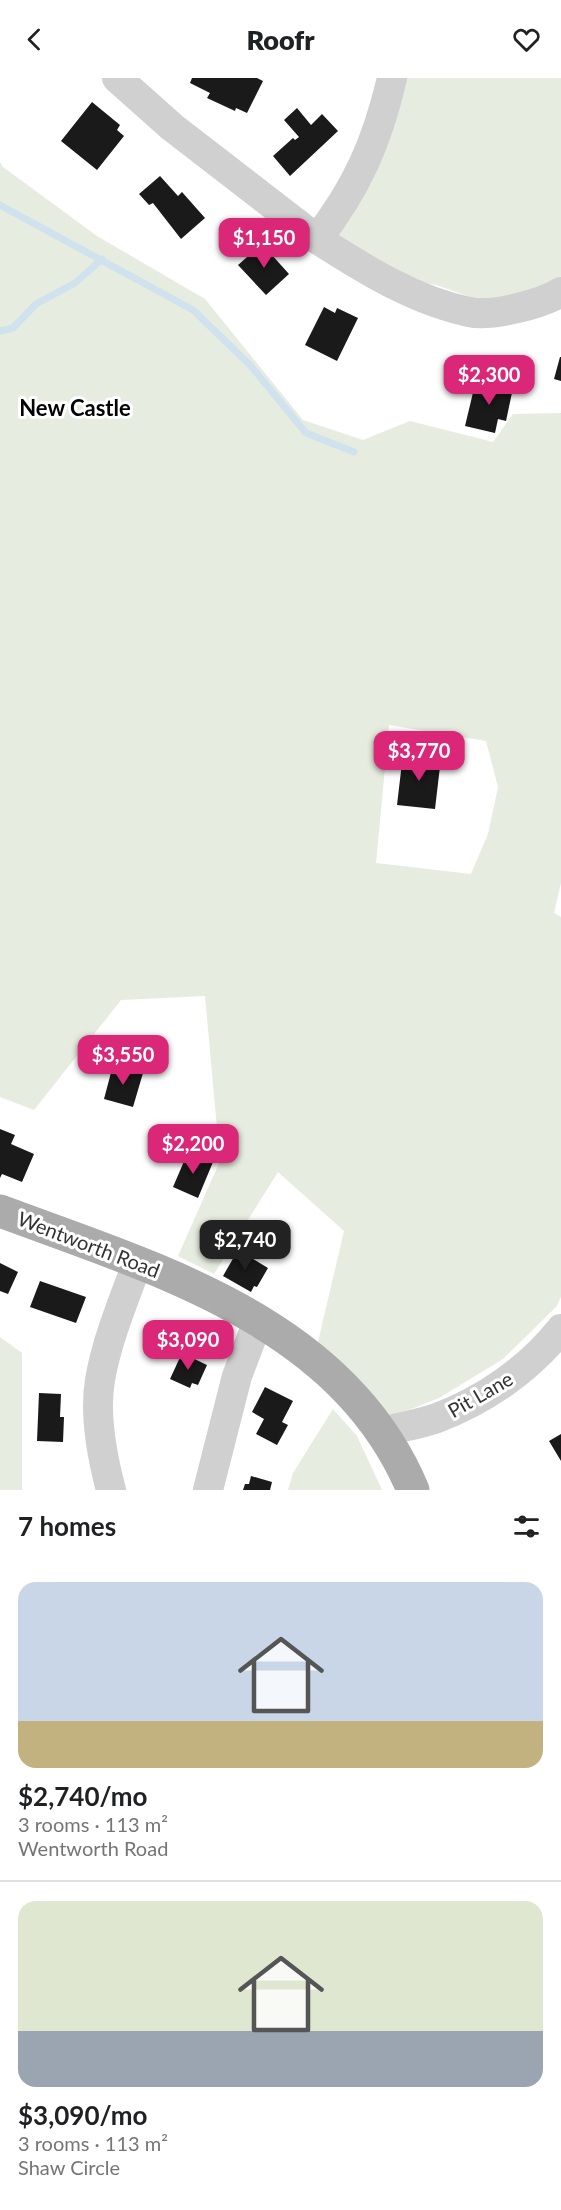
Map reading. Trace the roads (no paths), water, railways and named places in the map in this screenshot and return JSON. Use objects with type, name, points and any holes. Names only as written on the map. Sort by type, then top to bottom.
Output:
[{"type":"main road","name":"Wentworth Road","points":[[0,1210],[138,1261],[192,1284],[258,1321],[331,1372],[350,1390],[383,1432],[413,1490]]},
{"type":"street","points":[[117,78],[172,127],[316,239],[362,268],[413,294],[471,313],[517,308],[550,299],[561,292]]},
{"type":"street","points":[[316,239],[342,207],[363,168],[382,120],[392,78]]},
{"type":"street","points":[[111,1490],[98,1407],[100,1382],[105,1357],[138,1261]]},
{"type":"street","points":[[208,1490],[237,1376],[258,1321]]},
{"type":"street","name":"Pit Lane","points":[[383,1432],[435,1419],[480,1397],[502,1384],[544,1351],[561,1329]]},
{"type":"waterway","points":[[0,205],[193,310],[250,365],[306,433],[354,452]]},
{"type":"waterway","points":[[0,331],[13,328],[36,304],[75,283],[102,259]]},
{"type":"district","name":"New Castle","points":[[75,407]]}]
